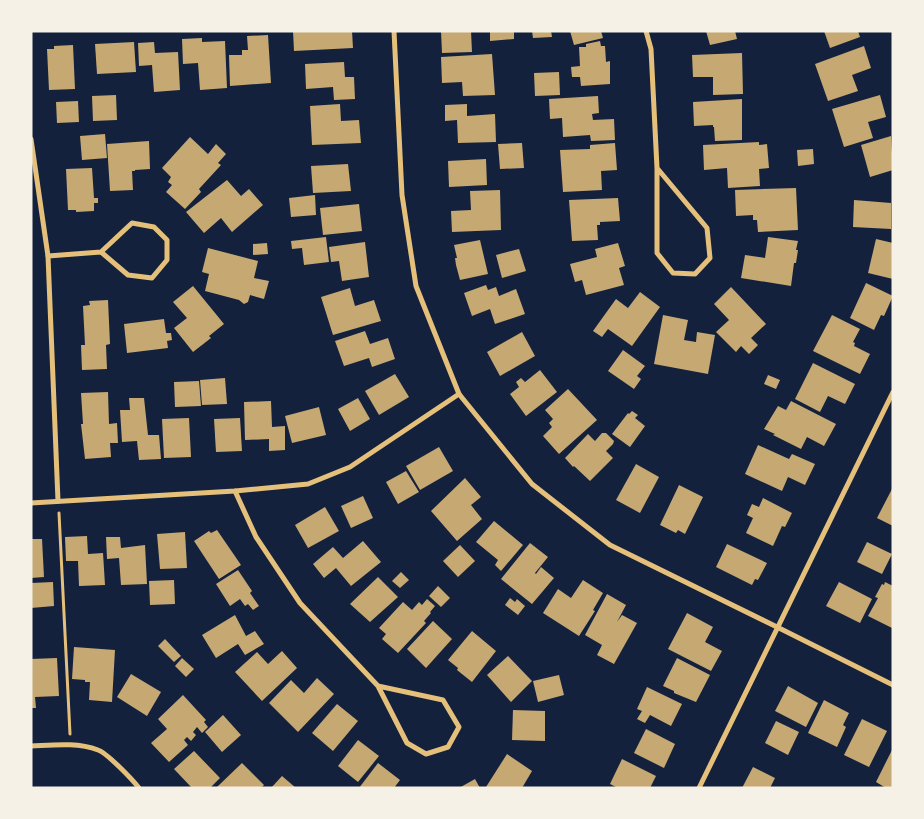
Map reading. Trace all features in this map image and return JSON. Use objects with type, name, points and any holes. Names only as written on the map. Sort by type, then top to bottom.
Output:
[{"type":"street","points":[[394,31],[402,195],[416,286],[460,394],[532,484],[610,546],[893,685]]},
{"type":"street","points":[[646,31],[651,49],[657,168],[657,253],[672,273],[695,274],[710,258],[707,228],[657,168]]},
{"type":"street","points":[[31,139],[48,256],[58,501]]},
{"type":"street","points":[[48,256],[101,252],[132,223],[154,227],[167,240],[167,260],[152,278],[128,275],[101,252]]},
{"type":"street","points":[[698,788],[890,404],[893,392]]},
{"type":"street","points":[[31,503],[235,491],[308,484],[350,467],[460,394]]},
{"type":"street","points":[[235,491],[256,537],[300,603],[378,686],[407,743],[426,754],[448,747],[459,726],[443,700],[378,686]]},
{"type":"street","points":[[31,746],[70,744],[100,750],[132,779],[139,788]]},
{"type":"path","points":[[58,501],[70,744]]},
{"type":"building","points":[[293,31],[352,31],[353,48],[294,51]]},
{"type":"building","points":[[441,31],[471,31],[472,52],[442,53]]},
{"type":"building","points":[[490,31],[514,31],[514,39],[490,41]]},
{"type":"building","points":[[532,31],[551,31],[552,37],[533,38]]},
{"type":"building","points":[[570,31],[601,31],[603,38],[574,45]]},
{"type":"building","points":[[706,31],[735,31],[737,39],[710,45]]},
{"type":"building","points":[[824,31],[858,31],[860,37],[830,48]]},
{"type":"building","points":[[268,35],[271,83],[230,86],[229,55],[242,55],[242,50],[248,50],[247,36]]},
{"type":"building","points":[[202,38],[202,42],[225,41],[227,88],[200,90],[198,63],[183,64],[182,39]]},
{"type":"building","points":[[600,41],[601,46],[605,46],[606,62],[610,61],[610,84],[581,86],[580,77],[572,77],[571,67],[580,66],[579,47],[586,47],[586,44]]},
{"type":"building","points":[[134,42],[136,72],[97,74],[95,44]]},
{"type":"building","points":[[154,42],[155,53],[178,52],[180,90],[154,92],[152,65],[139,66],[138,43]]},
{"type":"building","points":[[73,45],[75,89],[49,90],[47,49],[54,49],[54,46]]},
{"type":"building","points":[[864,46],[871,68],[852,75],[858,91],[828,101],[815,64]]},
{"type":"building","points":[[742,53],[743,94],[713,95],[713,77],[693,77],[692,55]]},
{"type":"building","points":[[492,54],[495,95],[463,96],[462,82],[442,83],[441,57]]},
{"type":"building","points":[[344,62],[345,77],[354,77],[355,99],[334,100],[333,87],[306,89],[305,64]]},
{"type":"building","points":[[559,72],[560,95],[535,96],[534,73]]},
{"type":"building","points":[[116,95],[117,120],[93,121],[92,96]]},
{"type":"building","points":[[880,95],[886,117],[868,122],[873,138],[844,147],[832,109]]},
{"type":"building","points":[[598,96],[599,113],[592,114],[593,120],[614,119],[615,140],[591,141],[590,135],[563,137],[562,118],[550,119],[549,99]]},
{"type":"building","points":[[742,99],[742,140],[715,141],[713,125],[694,126],[693,102]]},
{"type":"building","points":[[78,101],[79,122],[57,123],[56,102]]},
{"type":"building","points":[[340,104],[341,121],[359,120],[361,143],[312,145],[310,106]]},
{"type":"building","points":[[467,104],[467,116],[495,114],[496,142],[458,143],[457,120],[445,121],[445,105]]},
{"type":"building","points":[[105,134],[107,158],[82,160],[80,136]]},
{"type":"building","points":[[891,136],[893,170],[870,177],[861,145]]},
{"type":"building","points":[[190,137],[208,154],[216,144],[226,154],[218,163],[221,165],[199,189],[201,192],[185,209],[166,192],[172,185],[168,182],[171,177],[162,168]]},
{"type":"building","points":[[149,141],[150,169],[132,171],[133,190],[110,191],[107,144]]},
{"type":"building","points":[[759,142],[759,145],[767,144],[769,168],[759,169],[760,186],[728,188],[727,168],[704,170],[703,145]]},
{"type":"building","points":[[522,143],[524,168],[500,169],[498,144]]},
{"type":"building","points":[[615,143],[617,170],[601,171],[602,190],[563,192],[560,150],[590,149],[590,145]]},
{"type":"building","points":[[813,149],[814,164],[798,166],[797,150]]},
{"type":"building","points":[[486,159],[487,185],[449,187],[448,161]]},
{"type":"building","points":[[348,164],[351,191],[313,193],[311,166]]},
{"type":"building","points":[[92,168],[94,198],[98,198],[98,203],[94,203],[94,211],[76,212],[76,210],[68,210],[66,169]]},
{"type":"building","points":[[227,180],[241,196],[249,189],[263,205],[232,232],[221,218],[204,233],[186,212]]},
{"type":"building","points":[[796,188],[798,230],[758,232],[757,220],[753,220],[753,215],[736,216],[735,190]]},
{"type":"building","points":[[500,190],[501,230],[452,232],[451,211],[471,210],[470,191]]},
{"type":"building","points":[[315,195],[316,215],[291,217],[289,198]]},
{"type":"building","points":[[618,198],[620,221],[600,222],[600,225],[597,225],[598,240],[572,241],[569,200]]},
{"type":"building","points":[[854,200],[891,203],[891,229],[853,227]]},
{"type":"building","points":[[359,204],[362,231],[323,235],[320,208]]},
{"type":"building","points":[[326,237],[329,262],[304,265],[302,248],[292,249],[291,241]]},
{"type":"building","points":[[768,237],[798,241],[791,286],[741,278],[745,255],[765,258]]},
{"type":"building","points":[[876,239],[893,243],[893,279],[868,273]]},
{"type":"building","points":[[480,240],[488,274],[460,280],[454,245]]},
{"type":"building","points":[[365,242],[369,277],[342,281],[339,261],[331,262],[329,247]]},
{"type":"building","points":[[267,243],[268,254],[253,255],[253,244]]},
{"type":"building","points":[[618,243],[625,266],[619,268],[624,285],[586,295],[582,280],[575,282],[570,264],[597,257],[595,249]]},
{"type":"building","points":[[208,248],[258,261],[254,278],[269,281],[264,299],[250,295],[248,302],[244,304],[239,300],[205,291],[209,274],[202,272]]},
{"type":"building","points":[[519,249],[526,271],[502,278],[496,255]]},
{"type":"building","points":[[866,283],[893,296],[884,316],[881,315],[874,330],[850,318]]},
{"type":"building","points":[[486,285],[488,290],[496,287],[499,296],[516,289],[525,314],[495,324],[490,309],[472,316],[464,293]]},
{"type":"building","points":[[193,286],[224,324],[209,336],[211,338],[193,352],[174,328],[187,318],[173,302]]},
{"type":"building","points":[[731,287],[766,324],[751,338],[758,345],[749,354],[741,346],[736,352],[716,332],[729,320],[714,304]]},
{"type":"building","points":[[350,288],[355,306],[374,300],[381,321],[333,335],[321,297]]},
{"type":"building","points":[[640,292],[660,307],[632,346],[608,329],[602,337],[593,331],[616,299],[628,308]]},
{"type":"building","points":[[108,300],[110,344],[106,345],[107,369],[82,370],[81,345],[85,345],[83,306],[90,305],[89,301]]},
{"type":"building","points":[[663,315],[688,320],[684,340],[696,342],[697,332],[715,335],[708,374],[654,364]]},
{"type":"building","points":[[832,315],[860,329],[853,342],[855,343],[854,346],[870,354],[860,374],[813,351]]},
{"type":"building","points":[[164,319],[166,333],[171,333],[172,340],[167,341],[168,348],[127,353],[124,324]]},
{"type":"building","points":[[365,331],[370,344],[388,338],[395,359],[372,367],[369,358],[344,366],[335,341]]},
{"type":"building","points":[[522,332],[535,356],[500,376],[487,352]]},
{"type":"building","points":[[623,350],[645,366],[637,376],[641,379],[634,389],[608,371]]},
{"type":"building","points":[[813,363],[855,384],[845,404],[828,396],[820,412],[795,399]]},
{"type":"building","points":[[540,370],[557,392],[526,416],[510,394],[519,387],[516,382],[521,378],[525,382]]},
{"type":"building","points":[[395,374],[409,397],[379,415],[365,391]]},
{"type":"building","points":[[768,375],[780,380],[776,389],[764,384]]},
{"type":"building","points":[[225,378],[227,404],[202,405],[200,380]]},
{"type":"building","points":[[199,381],[201,406],[175,407],[174,382]]},
{"type":"building","points":[[568,389],[597,420],[559,454],[543,436],[552,427],[549,423],[553,419],[545,410]]},
{"type":"building","points":[[108,392],[109,424],[117,423],[118,443],[110,443],[111,457],[85,459],[81,424],[83,424],[81,393]]},
{"type":"building","points":[[129,398],[144,398],[148,435],[159,435],[161,459],[139,460],[137,441],[122,442],[120,410],[130,410]]},
{"type":"building","points":[[358,398],[370,419],[350,431],[338,409]]},
{"type":"building","points":[[271,401],[272,427],[285,426],[285,450],[269,451],[269,439],[245,440],[244,402]]},
{"type":"building","points":[[791,401],[836,424],[824,446],[807,437],[801,449],[764,429],[778,406],[786,410]]},
{"type":"building","points":[[319,407],[326,435],[292,443],[285,416]]},
{"type":"building","points":[[632,411],[638,415],[635,418],[645,426],[630,447],[612,434],[628,413]]},
{"type":"building","points":[[189,418],[191,457],[164,458],[162,419]]},
{"type":"building","points":[[240,418],[242,451],[216,452],[214,419]]},
{"type":"building","points":[[602,433],[606,433],[614,441],[606,451],[613,458],[590,481],[565,458],[588,434],[595,441]]},
{"type":"building","points":[[758,445],[789,459],[792,454],[815,464],[805,485],[788,477],[782,491],[745,474]]},
{"type":"building","points":[[439,447],[453,471],[420,490],[406,466]]},
{"type":"building","points":[[636,464],[659,477],[640,513],[616,500]]},
{"type":"building","points":[[406,471],[419,492],[398,504],[386,482]]},
{"type":"building","points":[[465,478],[481,497],[471,505],[482,519],[457,541],[431,511]]},
{"type":"building","points":[[679,485],[703,497],[685,534],[678,530],[676,533],[660,525]]},
{"type":"building","points":[[893,487],[893,526],[877,518]]},
{"type":"building","points":[[363,496],[373,518],[351,528],[341,506]]},
{"type":"building","points":[[763,498],[792,513],[785,527],[782,526],[773,546],[746,533],[753,518],[747,515],[752,504],[759,507]]},
{"type":"building","points":[[325,507],[339,531],[308,548],[295,525]]},
{"type":"building","points":[[494,521],[523,545],[501,571],[495,565],[498,560],[476,542]]},
{"type":"building","points":[[217,530],[241,565],[219,579],[194,541],[209,531],[211,533]]},
{"type":"building","points":[[185,532],[187,568],[160,569],[157,534]]},
{"type":"building","points":[[87,536],[88,554],[103,553],[105,585],[79,586],[78,561],[66,561],[65,537]]},
{"type":"building","points":[[106,537],[120,537],[121,548],[145,545],[147,584],[121,585],[119,558],[107,559]]},
{"type":"building","points":[[31,539],[42,539],[44,577],[31,578]]},
{"type":"building","points":[[363,541],[381,562],[351,586],[336,568],[324,578],[313,564],[333,547],[343,558]]},
{"type":"building","points":[[867,542],[892,554],[882,574],[857,562]]},
{"type":"building","points":[[530,543],[548,557],[535,573],[541,567],[554,578],[532,604],[501,579]]},
{"type":"building","points":[[727,544],[767,563],[758,580],[755,579],[752,585],[716,567]]},
{"type":"building","points":[[460,545],[475,561],[458,577],[443,561]]},
{"type":"building","points":[[238,570],[252,591],[250,593],[259,606],[253,610],[248,604],[245,606],[240,599],[230,606],[216,584]]},
{"type":"building","points":[[401,572],[409,580],[400,588],[392,581]]},
{"type":"building","points":[[378,577],[398,597],[370,622],[350,604]]},
{"type":"building","points":[[174,580],[175,604],[150,605],[149,581]]},
{"type":"building","points":[[583,580],[603,593],[593,610],[595,611],[579,636],[543,613],[558,589],[571,598]]},
{"type":"building","points":[[53,582],[54,606],[31,608],[31,583]]},
{"type":"building","points":[[839,582],[872,599],[860,623],[826,606]]},
{"type":"building","points":[[885,582],[893,586],[892,628],[868,616],[878,598],[875,597]]},
{"type":"building","points":[[438,586],[450,598],[441,607],[429,596]]},
{"type":"building","points":[[607,594],[626,605],[617,622],[622,615],[637,623],[614,664],[597,655],[602,645],[585,635]]},
{"type":"building","points":[[510,598],[515,602],[517,599],[525,606],[518,615],[505,605]]},
{"type":"building","points":[[427,599],[435,606],[424,621],[426,623],[398,653],[382,639],[386,634],[379,628],[403,602],[412,610],[419,602],[422,605]]},
{"type":"building","points":[[687,613],[713,627],[705,642],[722,651],[711,671],[668,649]]},
{"type":"building","points":[[235,615],[246,636],[255,631],[264,644],[245,655],[238,644],[216,658],[202,635]]},
{"type":"building","points":[[433,621],[452,639],[426,668],[407,649]]},
{"type":"building","points":[[472,631],[496,651],[472,682],[448,660]]},
{"type":"building","points":[[165,639],[181,656],[174,662],[158,646]]},
{"type":"building","points":[[74,647],[115,650],[112,702],[89,700],[90,682],[72,679]]},
{"type":"building","points":[[282,651],[297,668],[262,701],[235,672],[257,652],[268,664]]},
{"type":"building","points":[[508,656],[532,681],[511,702],[487,675]]},
{"type":"building","points":[[57,658],[59,696],[35,697],[36,708],[31,708],[31,659]]},
{"type":"building","points":[[182,658],[194,669],[186,677],[175,666]]},
{"type":"building","points":[[677,658],[710,675],[696,702],[663,686]]},
{"type":"building","points":[[131,674],[161,692],[147,716],[117,697]]},
{"type":"building","points":[[559,675],[564,695],[538,702],[533,681]]},
{"type":"building","points":[[317,678],[334,694],[298,732],[269,703],[291,680],[304,693]]},
{"type":"building","points":[[788,686],[818,703],[806,727],[775,711]]},
{"type":"building","points":[[647,687],[682,704],[671,726],[650,715],[645,723],[637,719],[642,711],[637,709]]},
{"type":"building","points":[[183,695],[206,720],[204,722],[208,727],[202,733],[197,727],[193,732],[196,735],[191,741],[187,737],[184,740],[188,745],[169,762],[151,743],[167,729],[158,719]]},
{"type":"building","points":[[824,700],[849,713],[843,725],[846,727],[837,747],[808,733]]},
{"type":"building","points":[[337,704],[358,721],[333,751],[312,733]]},
{"type":"building","points":[[513,710],[545,711],[545,741],[512,740]]},
{"type":"building","points":[[223,715],[241,735],[222,752],[205,732]]},
{"type":"building","points":[[862,719],[887,731],[869,767],[844,755]]},
{"type":"building","points":[[776,721],[799,732],[788,755],[765,743]]},
{"type":"building","points":[[646,729],[675,744],[664,768],[634,753]]},
{"type":"building","points":[[358,740],[379,756],[358,782],[338,766]]},
{"type":"building","points":[[893,748],[893,788],[886,788],[876,782]]},
{"type":"building","points":[[194,751],[220,778],[210,788],[192,788],[174,769]]},
{"type":"building","points":[[507,754],[532,771],[522,788],[487,788],[486,787]]},
{"type":"building","points":[[622,759],[656,776],[650,788],[618,788],[610,784]]},
{"type":"building","points":[[242,763],[264,785],[261,788],[217,787]]},
{"type":"building","points":[[378,763],[400,780],[394,788],[359,788]]},
{"type":"building","points":[[753,767],[775,778],[770,788],[742,788]]},
{"type":"building","points":[[282,776],[296,788],[271,788]]},
{"type":"building","points":[[475,779],[480,788],[459,788]]}]
